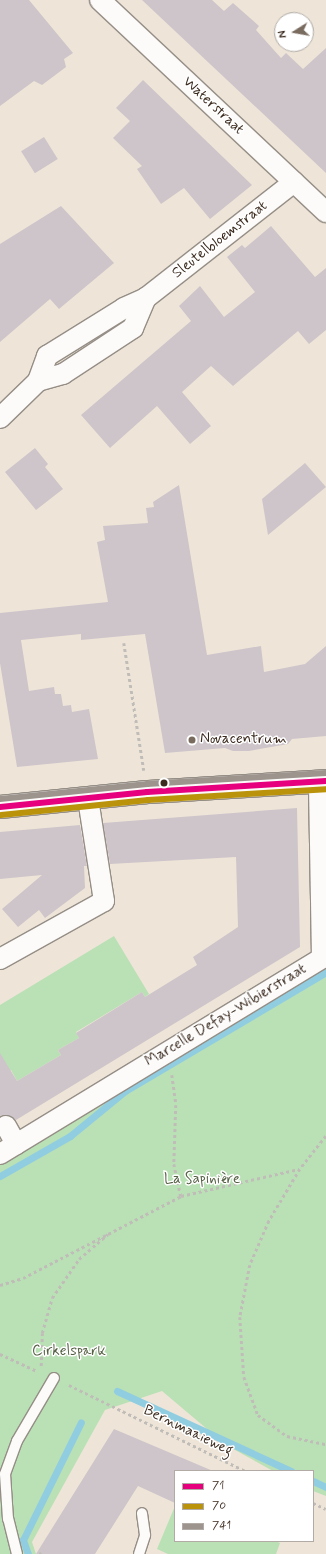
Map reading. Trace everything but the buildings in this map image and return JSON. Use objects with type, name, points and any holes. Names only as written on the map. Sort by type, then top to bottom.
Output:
[{"type":"street","name":"Waterstraat","points":[[100,0],[294,182],[324,206]]},
{"type":"street","name":"Sleutelbloemstraat","points":[[0,418],[38,381],[47,356],[124,308],[146,298],[294,182]]},
{"type":"street","points":[[0,807],[147,792],[322,781]]},
{"type":"street","name":"Marcelle Defay-Wibierstraat","points":[[8,1149],[322,958],[322,781]]},
{"type":"street","points":[[0,959],[104,901],[88,799]]},
{"type":"street","points":[[6,1126],[8,1149]]},
{"type":"lane","points":[[17,1554],[8,1519],[5,1474],[17,1441],[54,1378]]},
{"type":"lane","points":[[139,1554],[145,1535],[142,1513]]},
{"type":"path","points":[[124,643],[147,792]]},
{"type":"path","points":[[172,1074],[176,1105],[174,1164],[181,1196]]},
{"type":"path","points":[[326,1136],[300,1169],[268,1221],[250,1265],[240,1317],[244,1377],[258,1415],[287,1436],[326,1444]]},
{"type":"path","points":[[0,1285],[23,1278],[181,1196],[300,1169]]},
{"type":"path","points":[[41,1372],[42,1334],[52,1298],[79,1259],[112,1231]]},
{"type":"path","name":"Bernmaaieweg","points":[[122,1411],[243,1470]]},
{"type":"path","points":[[314,1503],[326,1509]]},
{"type":"green space","points":[[114,936],[149,994],[145,997],[142,992],[76,1032],[79,1038],[58,1050],[61,1055],[17,1081],[11,1070],[0,1077],[0,1005]]},
{"type":"green space","name":"La Sapinière","points":[[326,965],[326,1496],[314,1491],[314,1470],[271,1470],[226,1445],[162,1391],[105,1410],[32,1542],[36,1554],[0,1554],[0,1159]]},
{"type":"green space","points":[[174,1508],[174,1542],[280,1543],[276,1554],[168,1554],[157,1549]]},
{"type":"waterway","points":[[0,1176],[70,1136],[125,1091],[326,972]]},
{"type":"waterway","points":[[117,1391],[289,1470]]},
{"type":"waterway","points":[[28,1554],[23,1540],[81,1422]]},
{"type":"waterway","points":[[314,1481],[326,1487]]},
{"type":"transit line","name":"741","points":[[0,799],[147,784],[326,773]]},
{"type":"transit line","name":"71","points":[[0,807],[147,792],[326,781]]},
{"type":"transit line","name":"70","points":[[1,815],[148,800],[326,789]]},
{"type":"place","name":"Novacentrum","points":[[192,740]]},
{"type":"park label","name":"Cirkelspark","points":[[69,1352]]}]
